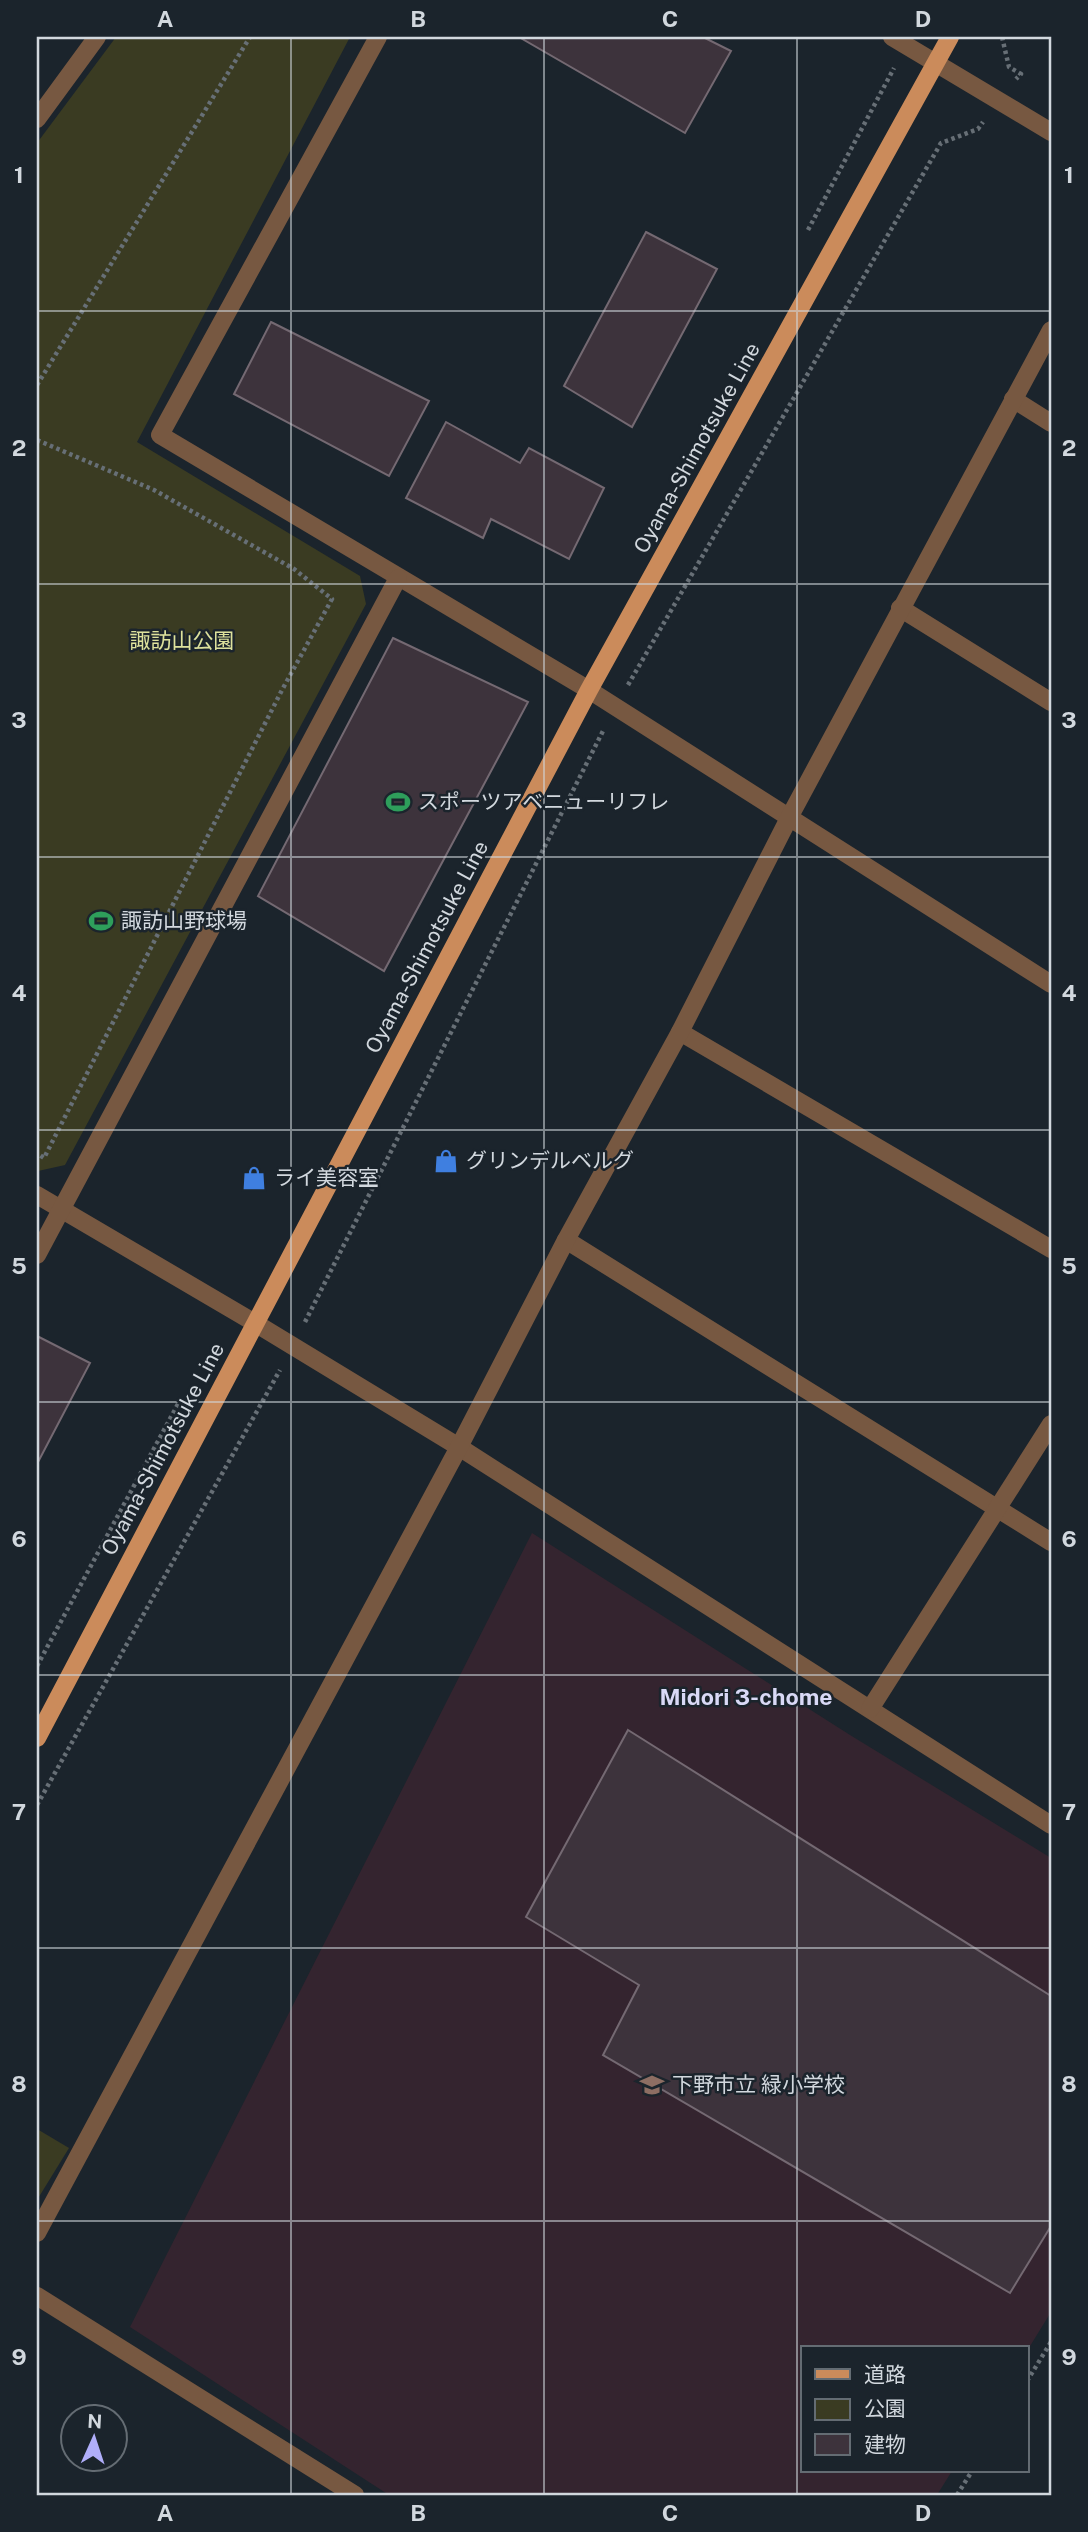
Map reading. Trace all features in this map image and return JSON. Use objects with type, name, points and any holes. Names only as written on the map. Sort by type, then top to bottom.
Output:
[{"type":"main road","name":"Oyama-Shimotsuke Line","points":[[37,1738],[589,690],[950,37]]},
{"type":"street","points":[[40,112],[97,37]]},
{"type":"street","points":[[378,37],[160,435],[589,690],[1051,984]]},
{"type":"street","points":[[892,37],[1051,132]]},
{"type":"street","points":[[37,2233],[459,1447],[566,1240],[680,1032],[900,608],[1051,330]]},
{"type":"street","points":[[1013,399],[1051,423]]},
{"type":"street","points":[[37,1255],[398,578]]},
{"type":"street","points":[[900,608],[1051,702]]},
{"type":"street","points":[[680,1032],[1051,1249]]},
{"type":"street","points":[[37,1195],[459,1447],[1051,1825]]},
{"type":"street","points":[[566,1240],[1051,1542]]},
{"type":"street","points":[[870,1709],[1051,1424]]},
{"type":"street","points":[[37,2296],[355,2495]]},
{"type":"path","points":[[37,385],[250,37]]},
{"type":"path","points":[[1002,37],[1009,67],[1021,74],[1012,85]]},
{"type":"path","points":[[37,1805],[293,1346],[615,707],[941,143],[978,129],[986,118]]},
{"type":"path","points":[[37,440],[154,490],[294,569],[332,599],[276,702],[44,1158],[37,1153]]},
{"type":"path","points":[[1028,2379],[1051,2342]]},
{"type":"path","points":[[957,2495],[971,2472]]},
{"type":"shaded area","name":"下野市立 緑小学校","points":[[532,1533],[850,1735],[1051,1858],[1051,2312],[1028,2349],[1028,2346],[801,2346],[801,2472],[951,2472],[937,2495],[389,2495],[130,2327]]},
{"type":"green space","name":"諏訪山公園","points":[[116,37],[350,37],[137,442],[360,576],[366,604],[65,1165],[38,1171],[37,143]]},
{"type":"green space","points":[[37,2129],[69,2148],[37,2200]]},
{"type":"building","points":[[519,37],[703,37],[731,51],[685,133]]},
{"type":"building","points":[[646,232],[717,269],[632,427],[564,386]]},
{"type":"building","points":[[271,322],[429,401],[389,476],[234,394]]},
{"type":"building","points":[[446,422],[520,463],[529,448],[604,488],[569,559],[491,519],[483,538],[406,498]]},
{"type":"building","points":[[393,638],[528,702],[384,971],[258,896]]},
{"type":"building","points":[[37,1336],[90,1363],[37,1464]]},
{"type":"building","points":[[628,1730],[1051,1996],[1051,2226],[1010,2293],[603,2055],[639,1985],[526,1917]]},
{"type":"place","name":"スポーツアベニューリフレ","points":[[398,802]]},
{"type":"place","name":"諏訪山野球場","points":[[101,921]]},
{"type":"place","name":"グリンデルベルグ","points":[[446,1161]]},
{"type":"place","name":"ライ美容室","points":[[254,1178]]},
{"type":"place","name":"下野市立 緑小学校","points":[[652,2085]]},
{"type":"district","name":"Midori 3-chome","points":[[746,1697]]}]
